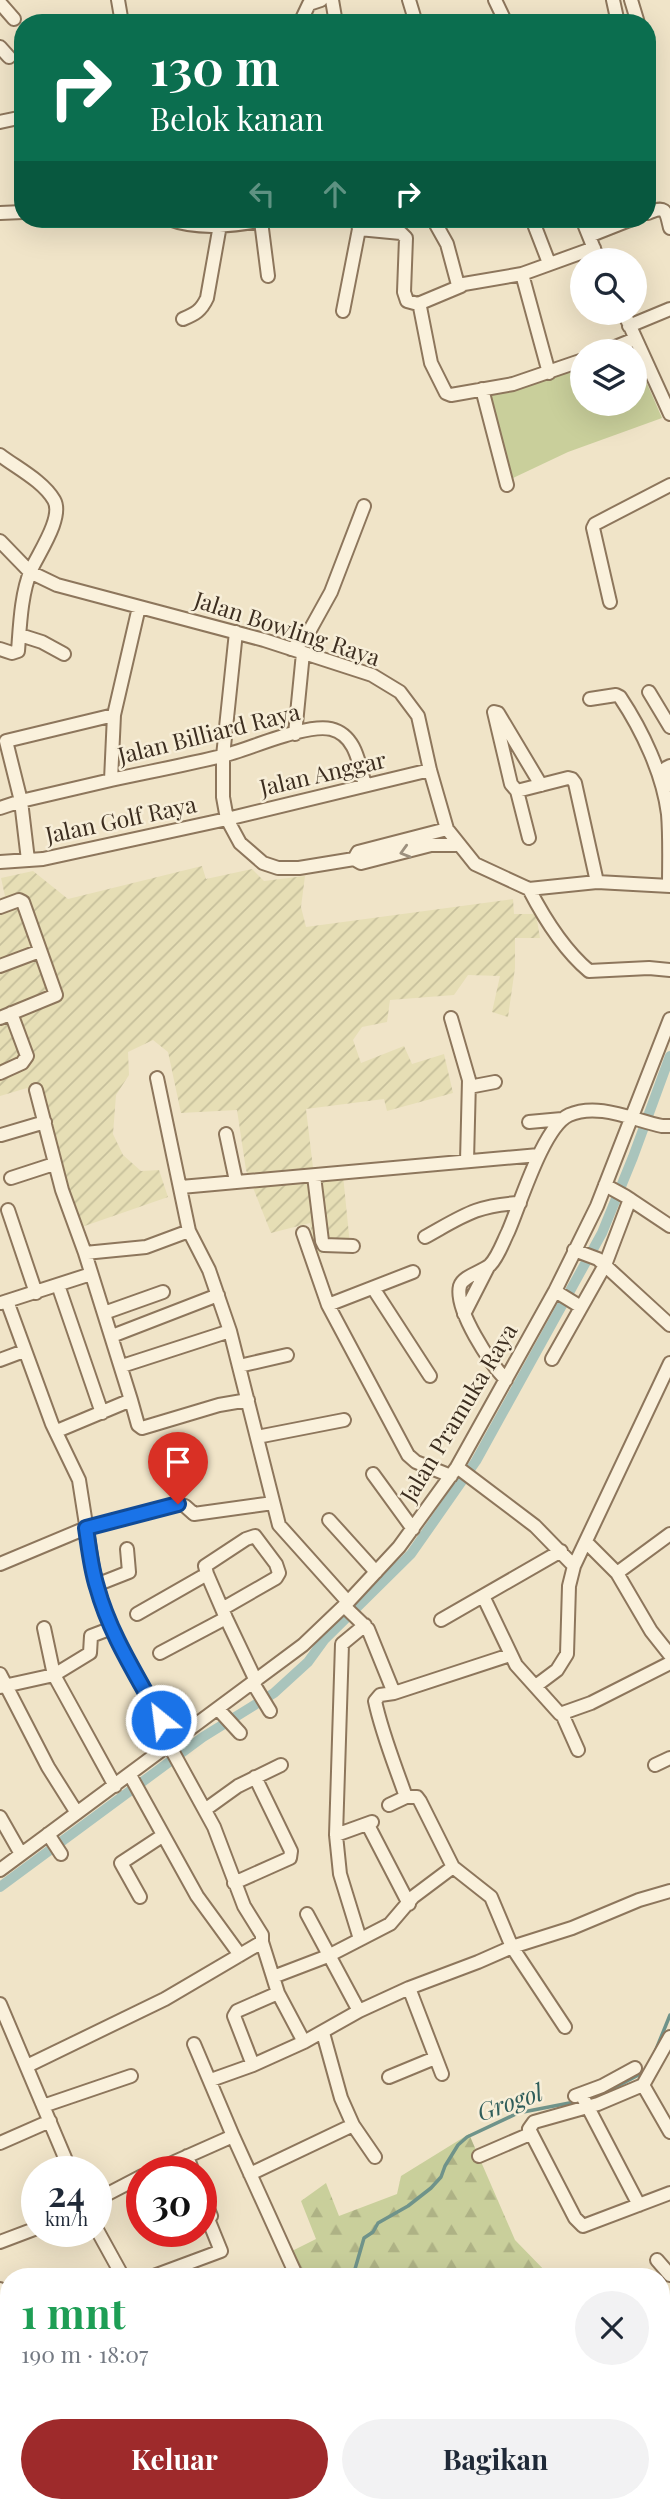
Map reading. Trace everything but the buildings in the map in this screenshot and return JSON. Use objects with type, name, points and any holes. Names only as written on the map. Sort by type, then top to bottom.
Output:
[{"type":"street","points":[[304,14],[309,4],[321,0]]},
{"type":"street","points":[[0,3],[14,19]]},
{"type":"street","points":[[0,202],[0,213]]},
{"type":"street","points":[[656,209],[663,209],[666,213],[670,228]]},
{"type":"street","points":[[183,319],[202,308],[207,298],[219,228]]},
{"type":"street","points":[[267,228],[268,276]]},
{"type":"street","points":[[343,311],[357,228]]},
{"type":"street","points":[[376,228],[404,234],[407,238],[404,292],[407,301],[418,304],[461,286],[522,274],[570,256]]},
{"type":"street","points":[[438,228],[447,244],[457,283],[461,286]]},
{"type":"street","points":[[536,228],[550,263]]},
{"type":"street","points":[[586,228],[594,248],[620,228]]},
{"type":"street","points":[[522,274],[549,373]]},
{"type":"street","points":[[418,304],[431,363],[446,393],[451,396],[513,384],[570,365]]},
{"type":"street","points":[[647,314],[670,309]]},
{"type":"street","points":[[629,325],[635,339]]},
{"type":"street","points":[[647,365],[670,414]]},
{"type":"street","points":[[482,389],[508,485]]},
{"type":"street","points":[[0,455],[42,486],[55,501],[57,511],[30,572],[18,652],[0,649]]},
{"type":"street","points":[[610,602],[594,524],[670,485]]},
{"type":"street","points":[[295,734],[297,651],[331,592],[364,506]]},
{"type":"street","points":[[0,541],[30,572]]},
{"type":"street","name":"Jalan Bowling Raya","points":[[30,572],[57,585],[236,632],[372,675],[400,692],[418,716],[429,770],[447,829]]},
{"type":"street","name":"Jalan Billiard Raya","points":[[111,780],[114,715],[139,607]]},
{"type":"street","points":[[227,818],[223,797],[223,756],[236,632]]},
{"type":"street","points":[[20,635],[42,642],[64,654]]},
{"type":"street","points":[[649,692],[670,727]]},
{"type":"street","points":[[447,829],[457,845],[475,864],[529,889],[597,882],[670,886],[667,805],[645,743],[620,697],[616,695],[590,699]]},
{"type":"street","points":[[529,838],[517,791],[511,784],[493,715],[496,712],[541,785]]},
{"type":"street","points":[[28,860],[21,801],[6,743],[8,739],[114,715]]},
{"type":"street","name":"Jalan Billiard Raya","points":[[0,808],[223,756],[312,728],[331,729],[347,739],[355,750],[365,785]]},
{"type":"street","points":[[670,766],[664,772],[670,789]]},
{"type":"street","name":"Jalan Anggar","points":[[227,818],[429,770]]},
{"type":"street","points":[[517,791],[572,779],[597,882]]},
{"type":"street","name":"Jalan Golf Raya","points":[[0,862],[43,859],[227,818],[240,843],[263,863],[278,868],[299,868],[354,859],[361,863],[431,845],[457,845]]},
{"type":"street","name":"Jalan Golf Raya","points":[[354,859],[358,852],[447,829]]},
{"type":"street","points":[[529,889],[541,912],[589,971],[649,968],[670,970]]},
{"type":"street","points":[[0,907],[19,900],[23,902],[56,995],[5,1015],[27,1056],[22,1063],[0,1073]]},
{"type":"street","points":[[0,967],[40,951]]},
{"type":"street","points":[[451,1018],[469,1087],[467,1161]]},
{"type":"street","name":"Jalan Pramuka Raya","points":[[0,1870],[21,1854],[54,1845],[77,1813],[171,1746],[261,1695],[303,1645],[347,1606],[413,1529],[457,1471],[506,1380],[568,1299],[578,1251],[609,1188],[655,1124],[670,1019]]},
{"type":"street","points":[[157,1078],[189,1231],[209,1270],[230,1331],[279,1525],[375,1641],[394,1693]]},
{"type":"street","points":[[469,1087],[495,1082]]},
{"type":"street","points":[[36,1090],[54,1164],[122,1366],[138,1424],[142,1427],[219,1405],[248,1400]]},
{"type":"street","points":[[528,1122],[562,1119],[583,1111],[598,1110],[655,1124]]},
{"type":"street","points":[[506,1380],[497,1370],[464,1314],[460,1300],[461,1282],[488,1266],[508,1233],[539,1155],[562,1119]]},
{"type":"street","points":[[1,1135],[45,1122]]},
{"type":"street","points":[[226,1134],[236,1181]]},
{"type":"street","points":[[181,1187],[539,1155]]},
{"type":"street","points":[[11,1178],[54,1164]]},
{"type":"street","points":[[314,1176],[324,1245],[353,1246]]},
{"type":"street","points":[[609,1188],[628,1197],[670,1226]]},
{"type":"street","points":[[552,1359],[568,1299],[601,1262],[628,1197]]},
{"type":"street","points":[[425,1237],[478,1208],[493,1204],[520,1203]]},
{"type":"street","points":[[8,1210],[36,1293]]},
{"type":"street","points":[[85,1253],[146,1247],[189,1231]]},
{"type":"street","points":[[303,1233],[328,1305],[408,1455],[416,1462],[457,1471],[475,1479],[535,1526],[574,1566]]},
{"type":"street","points":[[578,1251],[601,1262],[670,1325]]},
{"type":"street","points":[[328,1305],[413,1272]]},
{"type":"street","points":[[91,1274],[4,1302],[79,1480],[96,1585],[112,1628],[178,1763],[206,1809],[243,1906],[262,1935],[278,1993],[304,2042]]},
{"type":"street","points":[[58,1285],[102,1413]]},
{"type":"street","points":[[373,1288],[430,1376]]},
{"type":"street","points":[[104,1312],[163,1292]]},
{"type":"street","points":[[112,1336],[218,1295]]},
{"type":"street","points":[[122,1366],[230,1331]]},
{"type":"street","points":[[0,1360],[24,1351]]},
{"type":"street","points":[[239,1366],[286,1355]]},
{"type":"street","points":[[537,1685],[557,1670],[567,1654],[569,1586],[574,1566],[670,1363]]},
{"type":"street","points":[[57,1431],[131,1400]]},
{"type":"street","points":[[257,1437],[344,1420]]},
{"type":"street","points":[[373,1474],[413,1529]]},
{"type":"street","points":[[0,1564],[86,1528],[178,1504],[194,1514],[273,1503]]},
{"type":"street","points":[[329,1520],[376,1572]]},
{"type":"street","points":[[617,1573],[670,1534]]},
{"type":"street","points":[[160,1653],[224,1614],[276,1578],[279,1573],[276,1564],[255,1536],[205,1566],[224,1614],[261,1695]]},
{"type":"street","points":[[587,1543],[617,1573],[670,1655]]},
{"type":"street","points":[[96,1585],[129,1572],[127,1549]]},
{"type":"street","points":[[441,1620],[561,1551]]},
{"type":"street","points":[[137,1614],[207,1574]]},
{"type":"street","points":[[483,1596],[516,1665],[537,1685],[558,1713],[562,1714],[578,1750]]},
{"type":"street","points":[[360,1939],[340,1874],[337,1835],[342,1644],[363,1624]]},
{"type":"street","points":[[77,1813],[48,1768],[2,1683],[54,1675],[90,1653],[91,1636],[112,1628]]},
{"type":"street","points":[[44,1629],[54,1675],[115,1786]]},
{"type":"street","points":[[406,1797],[389,1746],[381,1731],[374,1700],[380,1695],[394,1693],[510,1655]]},
{"type":"street","points":[[562,1714],[592,1703],[670,1663]]},
{"type":"street","points":[[224,1715],[240,1733]]},
{"type":"street","points":[[655,1765],[670,1758]]},
{"type":"street","points":[[206,1809],[255,1777],[281,1765]]},
{"type":"street","points":[[131,1777],[197,1896],[240,1955]]},
{"type":"street","points":[[234,1883],[290,1858],[290,1851],[255,1777]]},
{"type":"street","points":[[389,1805],[406,1797],[416,1797],[420,1801],[453,1867],[491,1897],[512,1947],[565,2027]]},
{"type":"street","points":[[0,1816],[21,1854]]},
{"type":"street","points":[[337,1835],[370,1824],[409,1904]]},
{"type":"street","points":[[140,1897],[121,1863],[162,1836]]},
{"type":"street","points":[[273,1978],[328,1955],[390,1924],[413,1897],[453,1867]]},
{"type":"street","points":[[211,2081],[304,2042],[359,2011],[409,1988],[512,1947],[572,1928],[639,1900],[670,1891]]},
{"type":"street","points":[[307,1914],[359,2011]]},
{"type":"street","points":[[27,2066],[165,1999],[262,1942]]},
{"type":"street","points":[[409,1988],[442,2074]]},
{"type":"street","points":[[253,2065],[234,2016],[237,2011],[278,1993]]},
{"type":"street","points":[[0,2004],[64,2156]]},
{"type":"street","points":[[323,2033],[341,2098],[353,2124],[375,2157]]},
{"type":"street","points":[[670,2037],[643,2085],[587,2108],[534,2122],[530,2126],[530,2134],[581,2225],[587,2226],[670,2193]]},
{"type":"street","points":[[194,2045],[293,2268]]},
{"type":"street","points":[[389,2077],[435,2058]]},
{"type":"street","points":[[635,2068],[602,2087],[578,2095],[639,2206]]},
{"type":"street","points":[[43,2106],[131,2076]]},
{"type":"street","points":[[643,2085],[670,2133]]},
{"type":"street","points":[[0,2143],[50,2121]]},
{"type":"street","points":[[250,2174],[353,2124]]},
{"type":"street","points":[[480,2156],[530,2134]]},
{"type":"street","points":[[187,2156],[233,2136]]},
{"type":"street","points":[[0,2242],[21,2234]]},
{"type":"street","points":[[175,2268],[221,2251],[217,2241]]},
{"type":"street","points":[[106,2247],[117,2268]]},
{"type":"street","points":[[657,2260],[664,2268]]},
{"type":"shaded area","points":[[202,866],[206,879],[252,869],[264,881],[305,876],[301,907],[306,927],[513,899],[514,914],[536,914],[540,938],[515,938],[515,968],[508,1017],[492,1012],[500,976],[468,975],[454,995],[390,1000],[387,1022],[362,1027],[353,1040],[361,1063],[404,1046],[412,1064],[444,1054],[453,1093],[387,1111],[384,1099],[306,1109],[314,1176],[343,1175],[350,1245],[315,1255],[310,1223],[271,1233],[246,1170],[237,1110],[181,1113],[168,1052],[153,1040],[128,1052],[129,1075],[116,1095],[113,1134],[123,1155],[141,1171],[159,1170],[168,1197],[73,1230],[27,1088],[0,1096],[0,898],[5,896],[1,878],[33,871],[68,899]]},
{"type":"green space","points":[[570,365],[570,416],[647,416],[647,384],[662,418],[568,452],[513,478],[486,392]]},
{"type":"green space","points":[[469,2134],[515,2240],[542,2268],[296,2268],[290,2252],[316,2239],[301,2201],[326,2183],[339,2216],[397,2194],[401,2176]]},
{"type":"waterway","points":[[0,1887],[203,1737],[274,1693],[308,1662],[324,1640],[411,1554],[476,1461],[602,1233],[670,1056]]},
{"type":"waterway","name":"Grogol","points":[[655,2052],[670,2015]]},
{"type":"waterway","name":"Grogol","points":[[355,2268],[364,2238],[373,2232],[378,2223],[408,2206],[431,2188],[441,2177],[458,2145],[467,2137],[518,2113],[595,2098],[646,2071]]},
{"type":"route","points":[[161,1720],[113,1632],[96,1585],[86,1528],[178,1504]]}]
